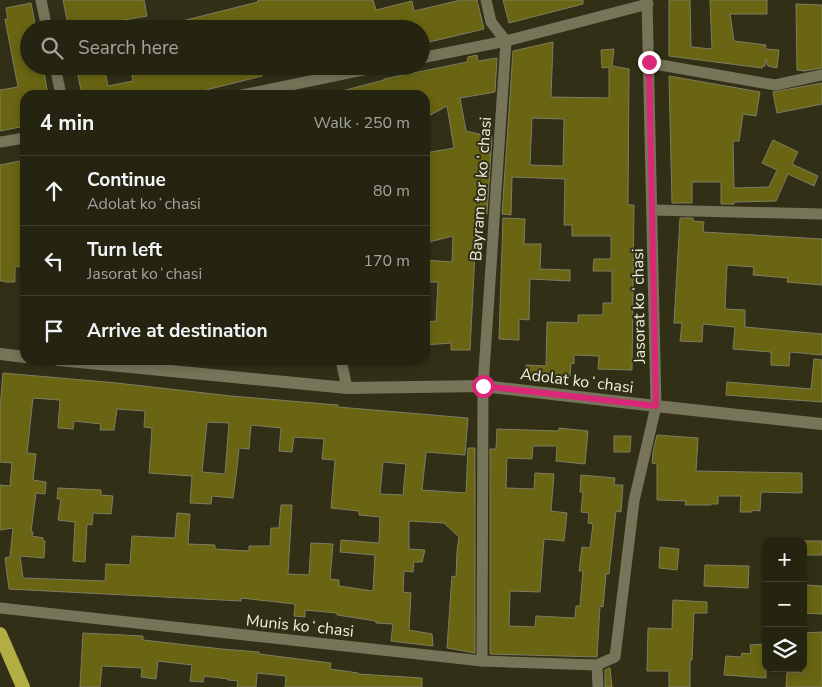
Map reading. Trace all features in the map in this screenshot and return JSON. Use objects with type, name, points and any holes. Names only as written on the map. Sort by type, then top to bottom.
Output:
[{"type":"highway","points":[[0,634],[23,687]]},
{"type":"street","points":[[41,0],[45,20]]},
{"type":"street","points":[[486,0],[492,22],[506,40]]},
{"type":"street","points":[[430,56],[506,40],[648,2]]},
{"type":"street","name":"Jasorat koʻchasi","points":[[597,665],[615,657],[634,502],[656,406],[648,2]]},
{"type":"street","name":"Bayram tor koʻchasi","points":[[482,661],[483,386],[506,40]]},
{"type":"street","points":[[649,62],[775,85],[822,75]]},
{"type":"street","points":[[57,75],[60,90]]},
{"type":"street","points":[[289,90],[347,75]]},
{"type":"street","points":[[0,142],[20,139]]},
{"type":"street","points":[[653,210],[822,214]]},
{"type":"street","points":[[0,354],[20,356]]},
{"type":"street","name":"Adolat koʻchasi","points":[[110,365],[347,388],[483,386],[822,424]]},
{"type":"street","points":[[343,365],[347,388]]},
{"type":"street","name":"Munis koʻchasi","points":[[0,608],[482,661],[597,665]]},
{"type":"street","points":[[597,665],[598,687]]},
{"type":"building","points":[[63,0],[144,0],[147,16],[124,20],[67,20]]},
{"type":"building","points":[[258,0],[373,0],[376,10],[412,1],[414,11],[461,0],[477,0],[484,29],[430,42],[430,20],[186,20],[258,2]]},
{"type":"building","points":[[503,0],[583,0],[583,4],[509,23]]},
{"type":"building","points":[[669,0],[690,0],[691,47],[712,49],[710,0],[767,0],[767,14],[730,14],[734,41],[766,45],[765,49],[779,50],[777,68],[768,66],[766,59],[765,66],[762,68],[669,56]]},
{"type":"building","points":[[31,3],[34,20],[20,20],[20,75],[45,75],[47,90],[20,90],[20,127],[0,131],[0,90],[18,87],[5,19],[8,19],[6,8]]},
{"type":"building","points":[[796,4],[822,5],[822,68],[804,71],[797,70]]},
{"type":"building","points":[[553,42],[551,97],[609,98],[609,67],[602,68],[601,50],[614,49],[612,66],[629,69],[628,205],[634,205],[632,370],[598,369],[599,356],[574,355],[574,364],[571,363],[570,377],[526,375],[526,365],[546,366],[547,322],[578,323],[578,315],[603,315],[603,303],[612,303],[612,271],[593,271],[594,259],[611,259],[611,236],[572,236],[572,225],[564,225],[565,179],[512,177],[511,215],[502,214],[513,51]],"holes":[[[532,118],[564,119],[563,166],[530,165]]]},
{"type":"building","points":[[477,55],[478,61],[497,58],[495,92],[460,98],[466,131],[492,137],[487,214],[477,214],[470,350],[451,350],[451,343],[430,345],[430,322],[436,321],[438,282],[430,282],[430,260],[452,262],[453,236],[430,242],[430,152],[454,148],[447,106],[430,115],[430,90],[346,90],[404,75],[430,75],[430,70],[467,62],[468,57]]},
{"type":"building","points":[[78,75],[106,75],[108,86],[133,81],[132,75],[262,76],[206,90],[81,90]]},
{"type":"building","points":[[669,76],[760,92],[756,116],[743,114],[739,141],[733,141],[734,188],[769,187],[777,170],[762,163],[773,140],[798,152],[792,164],[818,176],[814,186],[788,174],[776,201],[721,204],[721,182],[692,182],[692,203],[672,203]]},
{"type":"building","points":[[822,83],[822,104],[777,113],[773,92]]},
{"type":"building","points":[[20,161],[20,266],[15,267],[15,282],[0,281],[0,165]]},
{"type":"building","points":[[503,218],[525,219],[524,244],[541,244],[540,269],[570,270],[570,281],[530,279],[529,320],[519,319],[519,340],[499,339]]},
{"type":"building","points":[[680,218],[693,218],[693,221],[704,222],[703,232],[822,239],[822,285],[787,282],[788,278],[753,275],[754,267],[727,265],[725,309],[745,310],[745,327],[822,334],[822,355],[790,352],[789,366],[771,365],[771,352],[733,349],[735,327],[703,324],[702,342],[680,341],[682,323],[674,323]]},
{"type":"building","points":[[814,359],[822,360],[822,402],[726,395],[727,382],[811,389]]},
{"type":"building","points":[[3,373],[338,405],[338,407],[468,418],[465,455],[426,452],[422,490],[466,493],[468,448],[475,448],[475,653],[447,648],[452,576],[456,577],[459,537],[444,523],[409,521],[409,549],[425,550],[422,562],[414,562],[413,572],[404,571],[403,592],[411,593],[409,630],[432,634],[433,646],[391,641],[393,624],[376,623],[376,621],[337,615],[337,613],[305,610],[305,617],[294,616],[295,604],[241,598],[241,601],[9,589],[5,558],[10,557],[13,528],[0,530],[0,485],[10,486],[12,463],[0,462],[0,408]],"holes":[[[33,398],[60,400],[58,428],[73,429],[74,421],[101,424],[100,430],[114,430],[117,409],[145,411],[144,427],[152,428],[149,473],[192,476],[190,503],[211,504],[212,496],[233,498],[239,448],[249,449],[251,425],[281,428],[279,451],[292,452],[294,437],[324,439],[322,459],[335,460],[331,508],[359,511],[359,515],[380,517],[379,543],[341,540],[340,552],[375,555],[373,591],[339,586],[339,580],[330,579],[333,544],[311,543],[309,575],[288,574],[292,505],[281,505],[279,528],[271,528],[270,546],[249,546],[249,551],[215,549],[215,545],[188,544],[190,514],[177,513],[175,538],[132,536],[130,565],[106,564],[105,581],[23,578],[20,556],[44,558],[45,541],[43,541],[43,538],[32,536],[33,532],[31,532],[36,493],[45,494],[46,482],[33,480],[36,454],[27,453]],[[207,422],[229,423],[225,474],[202,472]],[[383,462],[406,464],[403,495],[380,494]]]},
{"type":"building","points":[[559,428],[588,431],[585,464],[556,461],[557,446],[533,446],[532,459],[507,458],[506,488],[534,489],[535,473],[554,474],[551,511],[567,513],[564,541],[544,539],[540,592],[510,591],[509,626],[535,627],[536,616],[575,618],[576,606],[580,606],[583,571],[579,571],[582,547],[590,548],[593,524],[588,523],[589,513],[581,512],[583,492],[580,492],[581,475],[615,478],[614,485],[623,485],[621,512],[616,511],[609,574],[606,574],[603,607],[600,606],[597,657],[490,654],[490,449],[496,449],[497,429],[559,431]]},
{"type":"building","points":[[657,435],[698,438],[696,471],[802,473],[802,493],[761,492],[760,511],[752,510],[752,512],[740,512],[741,496],[718,496],[718,504],[711,505],[685,505],[686,501],[657,500],[657,464],[652,463]]},
{"type":"building","points":[[614,436],[631,436],[630,452],[614,452]]},
{"type":"building","points":[[58,488],[101,490],[101,495],[113,496],[111,514],[93,513],[92,525],[87,524],[85,562],[73,561],[75,522],[58,520],[61,499],[57,499]]},
{"type":"building","points":[[807,541],[822,541],[822,555],[807,555]]},
{"type":"building","points":[[660,547],[679,549],[677,570],[659,568]]},
{"type":"building","points":[[705,565],[749,566],[748,588],[704,586]]},
{"type":"building","points":[[807,585],[822,586],[822,614],[807,613]]},
{"type":"building","points":[[673,600],[707,602],[707,613],[694,613],[690,687],[669,687],[669,671],[647,671],[648,628],[672,629]]},
{"type":"building","points":[[822,632],[822,687],[786,687],[787,672],[807,672],[807,633]]},
{"type":"building","points":[[83,633],[143,636],[143,640],[259,652],[259,654],[331,663],[330,669],[358,674],[422,678],[422,687],[285,687],[286,676],[257,673],[256,687],[237,687],[238,681],[228,679],[204,676],[203,682],[190,681],[192,665],[158,661],[156,679],[141,677],[142,668],[102,666],[100,687],[80,687]]},
{"type":"building","points":[[762,644],[762,672],[766,672],[766,678],[724,675],[726,656],[741,657],[742,653],[751,654],[750,645]]},
{"type":"building","points":[[610,668],[612,687],[605,687],[605,670]]},
{"type":"route","points":[[483,386],[656,406],[649,62]]}]
